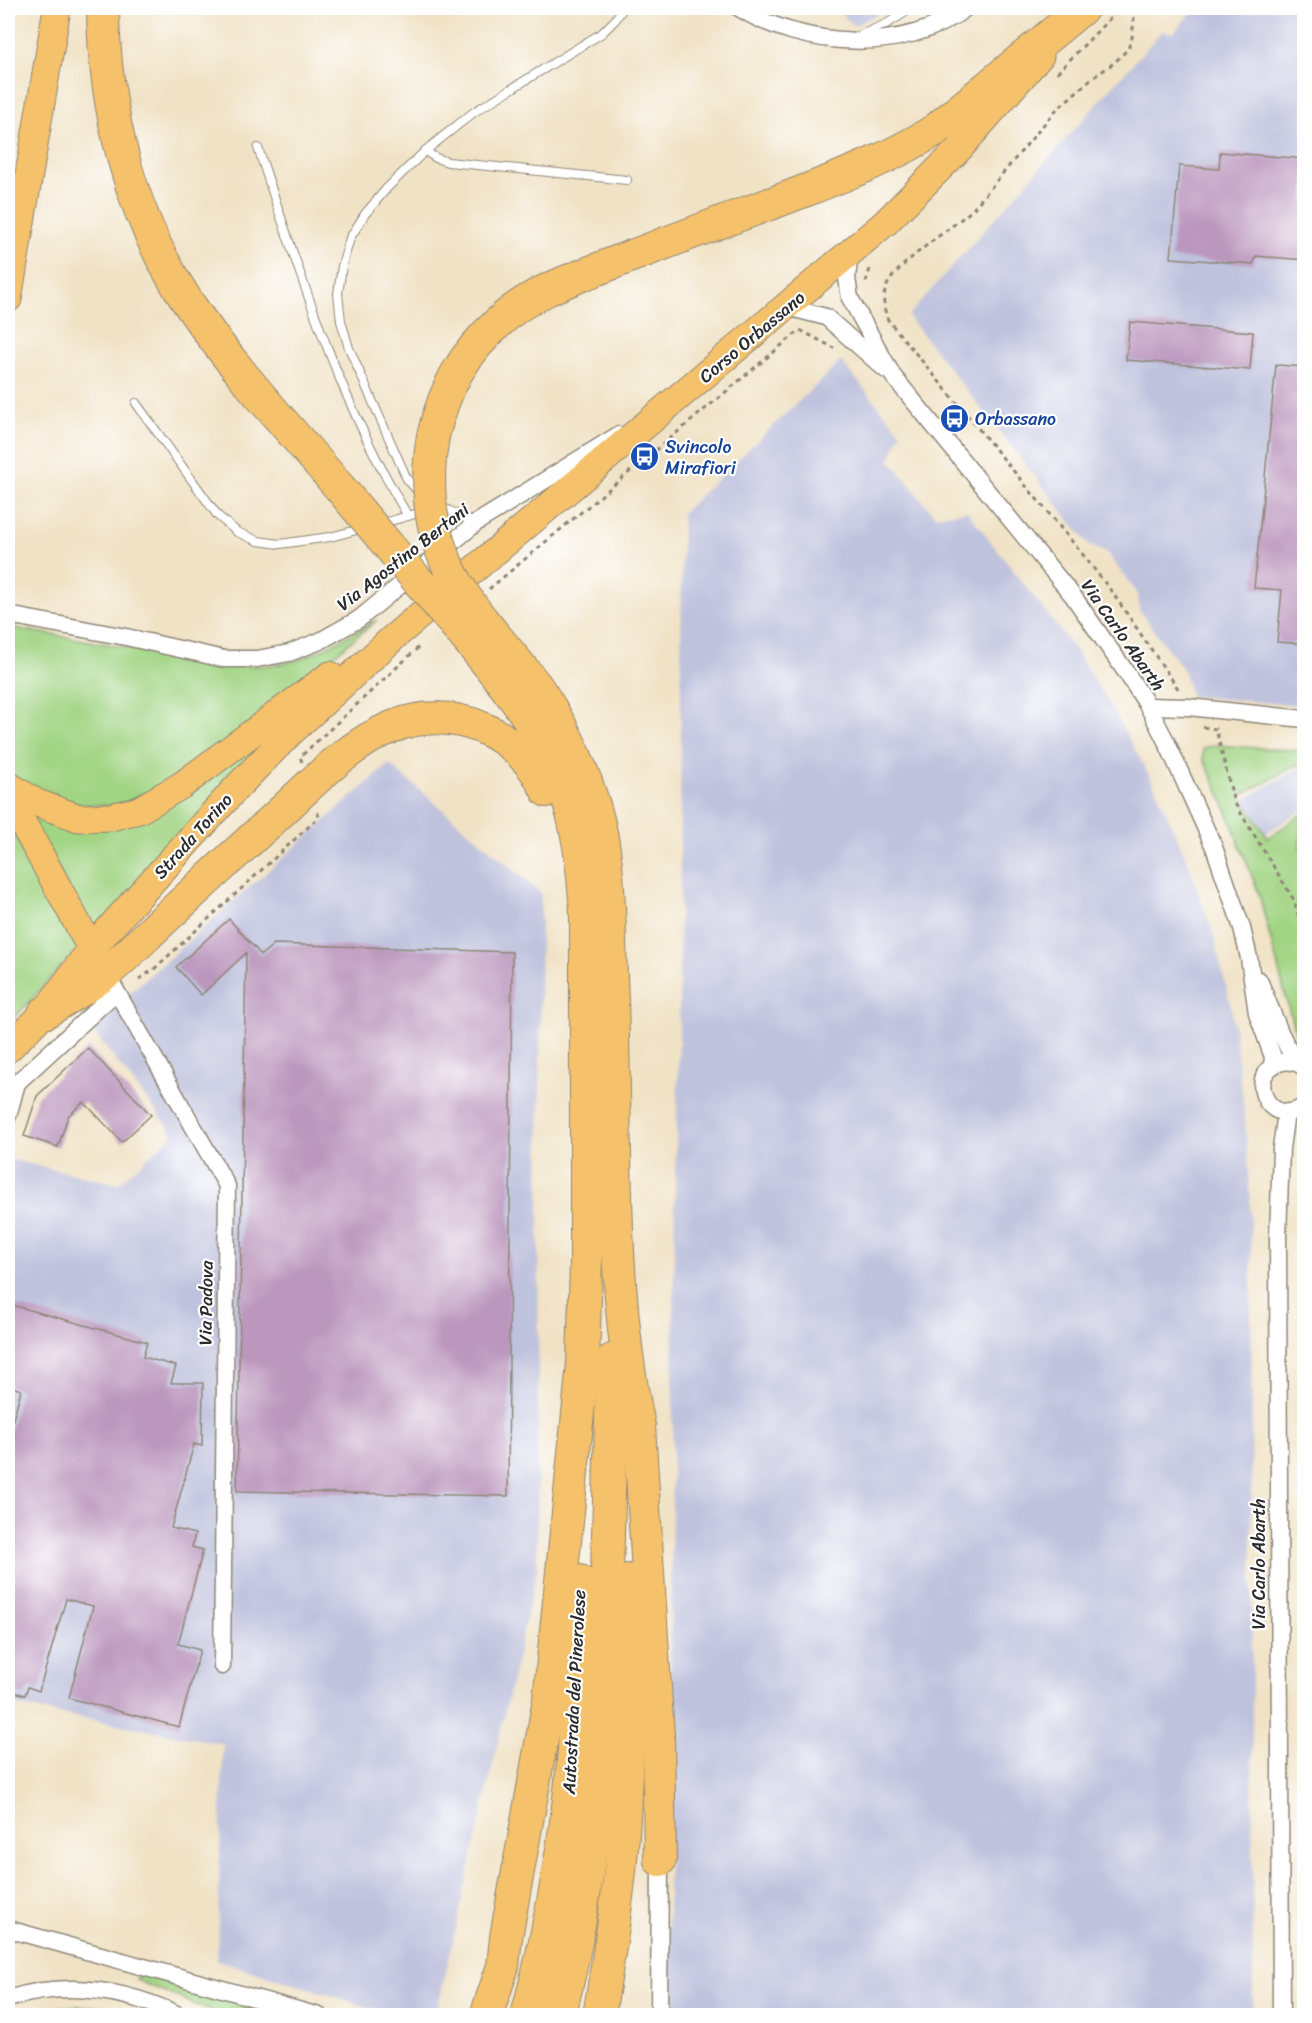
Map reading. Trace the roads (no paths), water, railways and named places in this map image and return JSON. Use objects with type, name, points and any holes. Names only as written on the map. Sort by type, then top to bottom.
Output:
[{"type":"highway","points":[[103,8],[103,41],[111,105],[124,163],[142,214],[163,259],[186,300],[220,346],[340,488],[477,613],[503,682],[540,739],[559,775],[576,831],[582,861],[586,911],[587,1154],[583,1364],[549,1700],[502,1965],[486,2016]]},
{"type":"highway","points":[[660,1860],[658,1736],[639,1426],[632,1391],[618,1263],[612,1000],[608,895],[602,836],[594,805],[578,762],[559,724],[536,687],[460,592],[448,569],[436,533],[428,485],[433,436],[441,404],[456,372],[473,348],[501,320],[530,299],[556,286],[660,245],[837,178],[912,145],[934,130],[1083,8]]},
{"type":"highway","points":[[44,1013],[104,971],[321,776],[370,738],[392,727],[418,719],[457,720],[486,729],[510,743],[530,761],[547,791],[561,831],[570,902],[571,1018],[587,1154]]},
{"type":"highway","points":[[559,2016],[566,1991],[588,1871],[598,1773],[606,1612],[612,1322],[618,1263]]},
{"type":"highway","name":"Autostrada del Pinerolese","points":[[527,2016],[549,1919],[570,1791],[578,1667],[583,1364]]},
{"type":"highway","points":[[599,2016],[620,1873],[624,1816],[628,1703],[627,1432],[632,1391]]},
{"type":"highway","points":[[475,2016],[506,1937]]},
{"type":"main road","points":[[8,299],[57,8]]},
{"type":"main road","name":"Corso Orbassano","points":[[394,637],[885,223],[958,150],[1083,8]]},
{"type":"main road","points":[[8,785],[38,804],[79,818],[111,817],[139,810],[190,780],[332,673],[394,637]]},
{"type":"main road","name":"Strada Torino","points":[[104,971],[245,779],[290,733],[394,637]]},
{"type":"main road","points":[[8,796],[104,971]]},
{"type":"main road","points":[[8,1049],[44,1013]]},
{"type":"street","points":[[739,8],[760,21],[806,36],[849,40],[903,37],[954,17],[966,8]]},
{"type":"street","name":"Via Carlo Abarth","points":[[850,253],[847,278],[850,298],[893,376]]},
{"type":"street","name":"Via Carlo Abarth","points":[[787,307],[826,317],[893,376],[1073,596],[1148,706],[1186,781],[1209,836],[1242,928],[1249,957],[1257,1013],[1273,1057],[1272,1066]]},
{"type":"street","name":"Via Agostino Bertani","points":[[8,615],[126,637],[224,659],[257,659],[289,653],[320,641],[359,619],[476,523],[689,390]]},
{"type":"street","points":[[1148,706],[1188,707],[1305,719]]},
{"type":"street","name":"Via Carlo Abarth","points":[[1249,957],[1280,1032],[1300,1065]]},
{"type":"street","name":"Strada Torino","points":[[12,1087],[104,971]]},
{"type":"street","name":"Via Padova","points":[[104,971],[227,1186],[222,1666]]},
{"type":"street","name":"Via Carlo Abarth","points":[[1272,1066],[1279,1062],[1300,1065]]},
{"type":"street","points":[[1272,1066],[1262,1080],[1264,1098],[1277,1110],[1286,1113],[1305,1106]]},
{"type":"street","points":[[8,1116],[12,1087]]},
{"type":"street","name":"Via Carlo Abarth","points":[[1281,2016],[1278,1237],[1281,1148],[1286,1113]]},
{"type":"street","points":[[659,2016],[660,1860]]},
{"type":"street","points":[[8,1929],[319,2016]]},
{"type":"street","points":[[8,1999],[46,1991],[72,1989],[121,1994],[146,2000],[181,2016]]},
{"type":"street","points":[[8,2008],[46,1991]]},
{"type":"lane","points":[[476,523],[440,507],[417,491],[407,479],[349,348],[341,321],[338,294],[342,266],[350,238],[365,214],[387,188],[425,151],[474,112],[602,33],[615,21],[623,8]]},
{"type":"lane","points":[[849,40],[888,23],[912,8]]},
{"type":"lane","points":[[258,148],[302,279],[329,350],[385,478],[408,516]]},
{"type":"lane","points":[[425,151],[448,162],[627,180]]},
{"type":"lane","points":[[136,403],[218,516],[237,532],[258,541],[280,544],[330,537],[440,507]]},
{"type":"place","name":"Orbassano","points":[[954,419]]},
{"type":"place","name":"Svincolo Mirafiori","points":[[644,457]]}]
